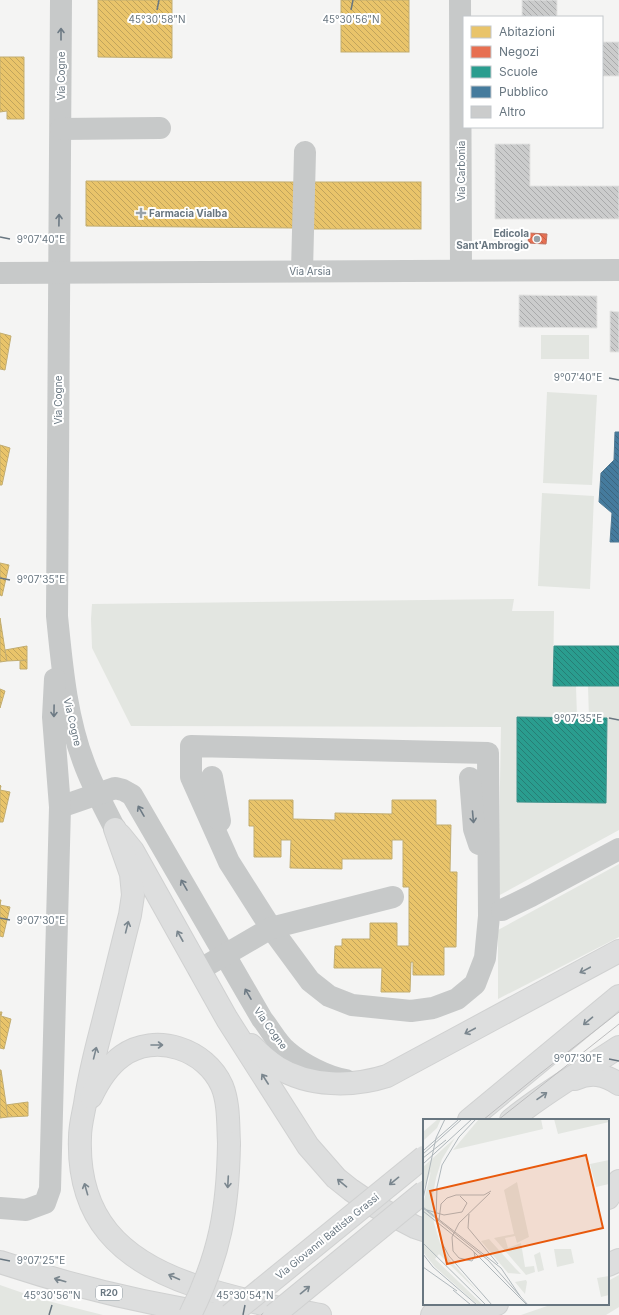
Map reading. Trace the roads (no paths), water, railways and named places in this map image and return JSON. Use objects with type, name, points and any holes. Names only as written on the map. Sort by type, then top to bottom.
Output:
[{"type":"main road","points":[[115,829],[133,851],[227,1019],[308,1146],[336,1178],[352,1190],[373,1205],[423,1230]]},
{"type":"main road","points":[[115,829],[131,874],[133,895],[130,916],[91,1071],[82,1118],[80,1136],[81,1168],[94,1212],[103,1227],[116,1242],[130,1253],[148,1264],[192,1285],[234,1298],[320,1315]]},
{"type":"main road","points":[[227,1019],[252,1046],[278,1067],[289,1073],[322,1082],[339,1083],[372,1081],[387,1076],[619,951]]},
{"type":"main road","points":[[474,1116],[619,996]]},
{"type":"main road","points":[[82,1118],[90,1097],[99,1082],[121,1056],[141,1046],[154,1045],[176,1047],[187,1051],[209,1066],[216,1075],[222,1086],[226,1099],[229,1143],[228,1184],[221,1232],[208,1274],[190,1315]]},
{"type":"main road","points":[[513,1119],[543,1096],[619,1047]]},
{"type":"main road","points":[[566,1082],[590,1074],[609,1078],[619,1084]]},
{"type":"main road","name":"Via Giovanni Battista Grassi","points":[[230,1315],[423,1158]]},
{"type":"main road","points":[[609,1196],[619,1181]]},
{"type":"main road","points":[[274,1315],[423,1193]]},
{"type":"main road","points":[[609,1265],[619,1260]]},
{"type":"main road","name":"R20","points":[[0,1262],[63,1282],[180,1309],[221,1315]]},
{"type":"main road","points":[[432,1315],[493,1305]]},
{"type":"street","name":"Via Cogne","points":[[61,0],[57,616],[65,689],[83,762],[115,829]]},
{"type":"street","name":"Via Carbonia","points":[[460,0],[461,270]]},
{"type":"street","points":[[61,129],[160,128]]},
{"type":"street","points":[[302,271],[305,152]]},
{"type":"street","name":"Via Arsia","points":[[0,272],[619,270]]},
{"type":"street","points":[[0,1208],[26,1210],[45,1203],[50,1190],[60,807],[53,717],[57,616]]},
{"type":"street","points":[[192,746],[488,753],[489,916],[485,958],[475,984],[457,999],[433,1008],[400,1010],[352,1005],[329,996],[310,981],[271,928],[229,862],[191,777],[192,746]]},
{"type":"street","points":[[212,777],[229,862]]},
{"type":"street","points":[[470,778],[474,829],[489,871]]},
{"type":"street","name":"Via Cogne","points":[[97,794],[115,788],[124,790],[132,795],[262,1019],[287,1051],[325,1074],[340,1079],[362,1082]]},
{"type":"street","points":[[60,807],[97,794]]},
{"type":"street","points":[[502,910],[619,849]]},
{"type":"street","points":[[199,970],[271,928],[393,897]]},
{"type":"tram line","points":[[484,1119],[619,1012]]},
{"type":"tram line","points":[[499,1119],[619,1024]]},
{"type":"tram line","points":[[245,1315],[423,1169]]},
{"type":"tram line","points":[[261,1315],[423,1181]]},
{"type":"place","name":"Farmacia Vialba","points":[[141,213]]},
{"type":"place","name":"Edicola Sant'Ambrogio","points":[[537,239]]}]
